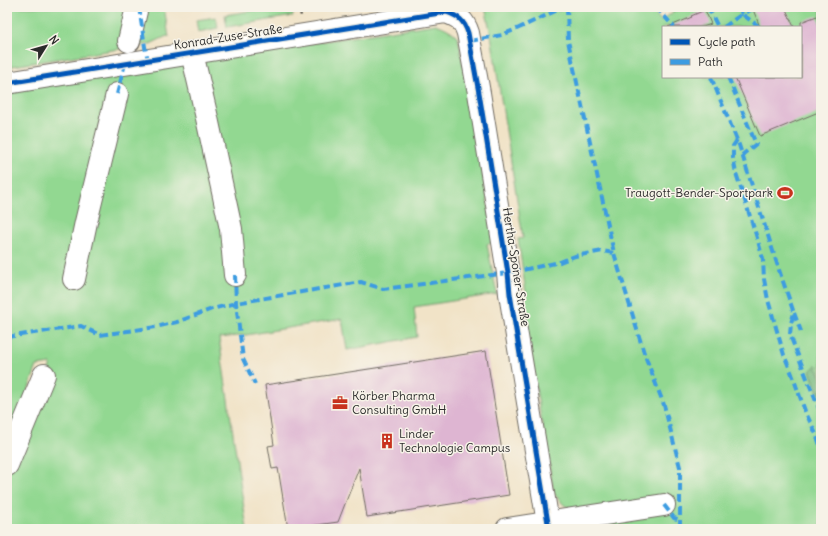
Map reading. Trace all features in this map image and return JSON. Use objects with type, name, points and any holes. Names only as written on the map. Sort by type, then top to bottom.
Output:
[{"type":"street","points":[[129,41],[137,7]]},
{"type":"street","name":"Konrad-Zuse-Straße","points":[[7,83],[446,12],[452,14]]},
{"type":"street","name":"Hertha-Sponer-Straße","points":[[452,14],[461,19],[466,26],[471,49],[549,526]]},
{"type":"street","points":[[192,53],[228,211],[235,275]]},
{"type":"street","points":[[74,279],[86,222],[117,94]]},
{"type":"street","points":[[7,465],[44,375]]},
{"type":"street","points":[[507,529],[549,526],[664,505]]},
{"type":"path","points":[[299,7],[301,18]]},
{"type":"green space","points":[[7,7],[164,7],[169,37],[167,36],[150,44],[7,67]]},
{"type":"green space","points":[[276,7],[292,7],[293,16],[227,27],[225,15]]},
{"type":"green space","points":[[485,7],[650,7],[661,21],[680,7],[821,7],[821,529],[575,529],[576,511],[564,505],[554,494],[520,294],[526,293],[518,239],[523,238],[491,35]]},
{"type":"green space","points":[[216,17],[218,28],[198,32],[196,20]]},
{"type":"green space","points":[[436,24],[448,29],[458,37],[495,242],[487,244],[497,294],[414,307],[417,337],[347,350],[342,319],[219,338],[247,529],[7,529],[7,476],[51,364],[37,366],[7,448],[7,90]]},
{"type":"green space","points":[[816,365],[821,377],[821,400],[810,371]]},
{"type":"building","points":[[752,7],[785,7],[794,26],[760,26]]},
{"type":"building","points":[[705,10],[711,24],[706,26],[670,26],[692,17],[691,16]]},
{"type":"building","points":[[817,16],[821,26],[821,111],[760,136],[735,78],[802,78],[801,22]]},
{"type":"building","name":"Linder Technologie Campus","points":[[486,351],[509,495],[367,517],[359,468],[338,522],[288,529],[278,468],[272,469],[268,446],[274,445],[265,385]]},
{"type":"marked path","points":[[139,7],[148,60]]},
{"type":"marked path","points":[[470,41],[502,35],[564,7]]},
{"type":"marked path","points":[[567,7],[568,41],[614,253],[644,353],[664,405],[680,467],[681,529]]},
{"type":"marked path","points":[[656,7],[673,26]]},
{"type":"marked path","points":[[708,7],[718,26]]},
{"type":"marked path","points":[[739,7],[742,14],[753,9]]},
{"type":"marked path","points":[[725,26],[742,14],[758,26]]},
{"type":"marked path","points":[[117,94],[125,64]]},
{"type":"marked path","points":[[711,78],[739,145],[794,313],[790,335],[821,414]]},
{"type":"marked path","points":[[728,78],[756,144],[742,155]]},
{"type":"marked path","points":[[737,140],[733,146],[733,158],[736,173],[763,259],[764,279],[768,300],[784,355],[821,448]]},
{"type":"marked path","points":[[7,337],[81,326],[100,335],[156,327],[177,322],[212,309],[236,303],[361,282],[383,289],[508,273],[560,262],[575,256],[603,251],[614,253]]},
{"type":"marked path","points":[[235,275],[236,303],[243,359],[255,384]]},
{"type":"marked path","points":[[794,313],[802,334]]},
{"type":"marked path","points":[[664,505],[674,518],[680,520]]},
{"type":"cycle path","points":[[7,83],[446,12],[460,19],[465,25],[468,33],[479,93],[508,273],[510,294],[549,529]]},
{"type":"place","name":"Traugott-Bender-Sportpark","points":[[785,193]]},
{"type":"place","name":"Körber Pharma Consulting GmbH","points":[[340,403]]},
{"type":"place","name":"Linder Technologie Campus","points":[[387,441]]}]
